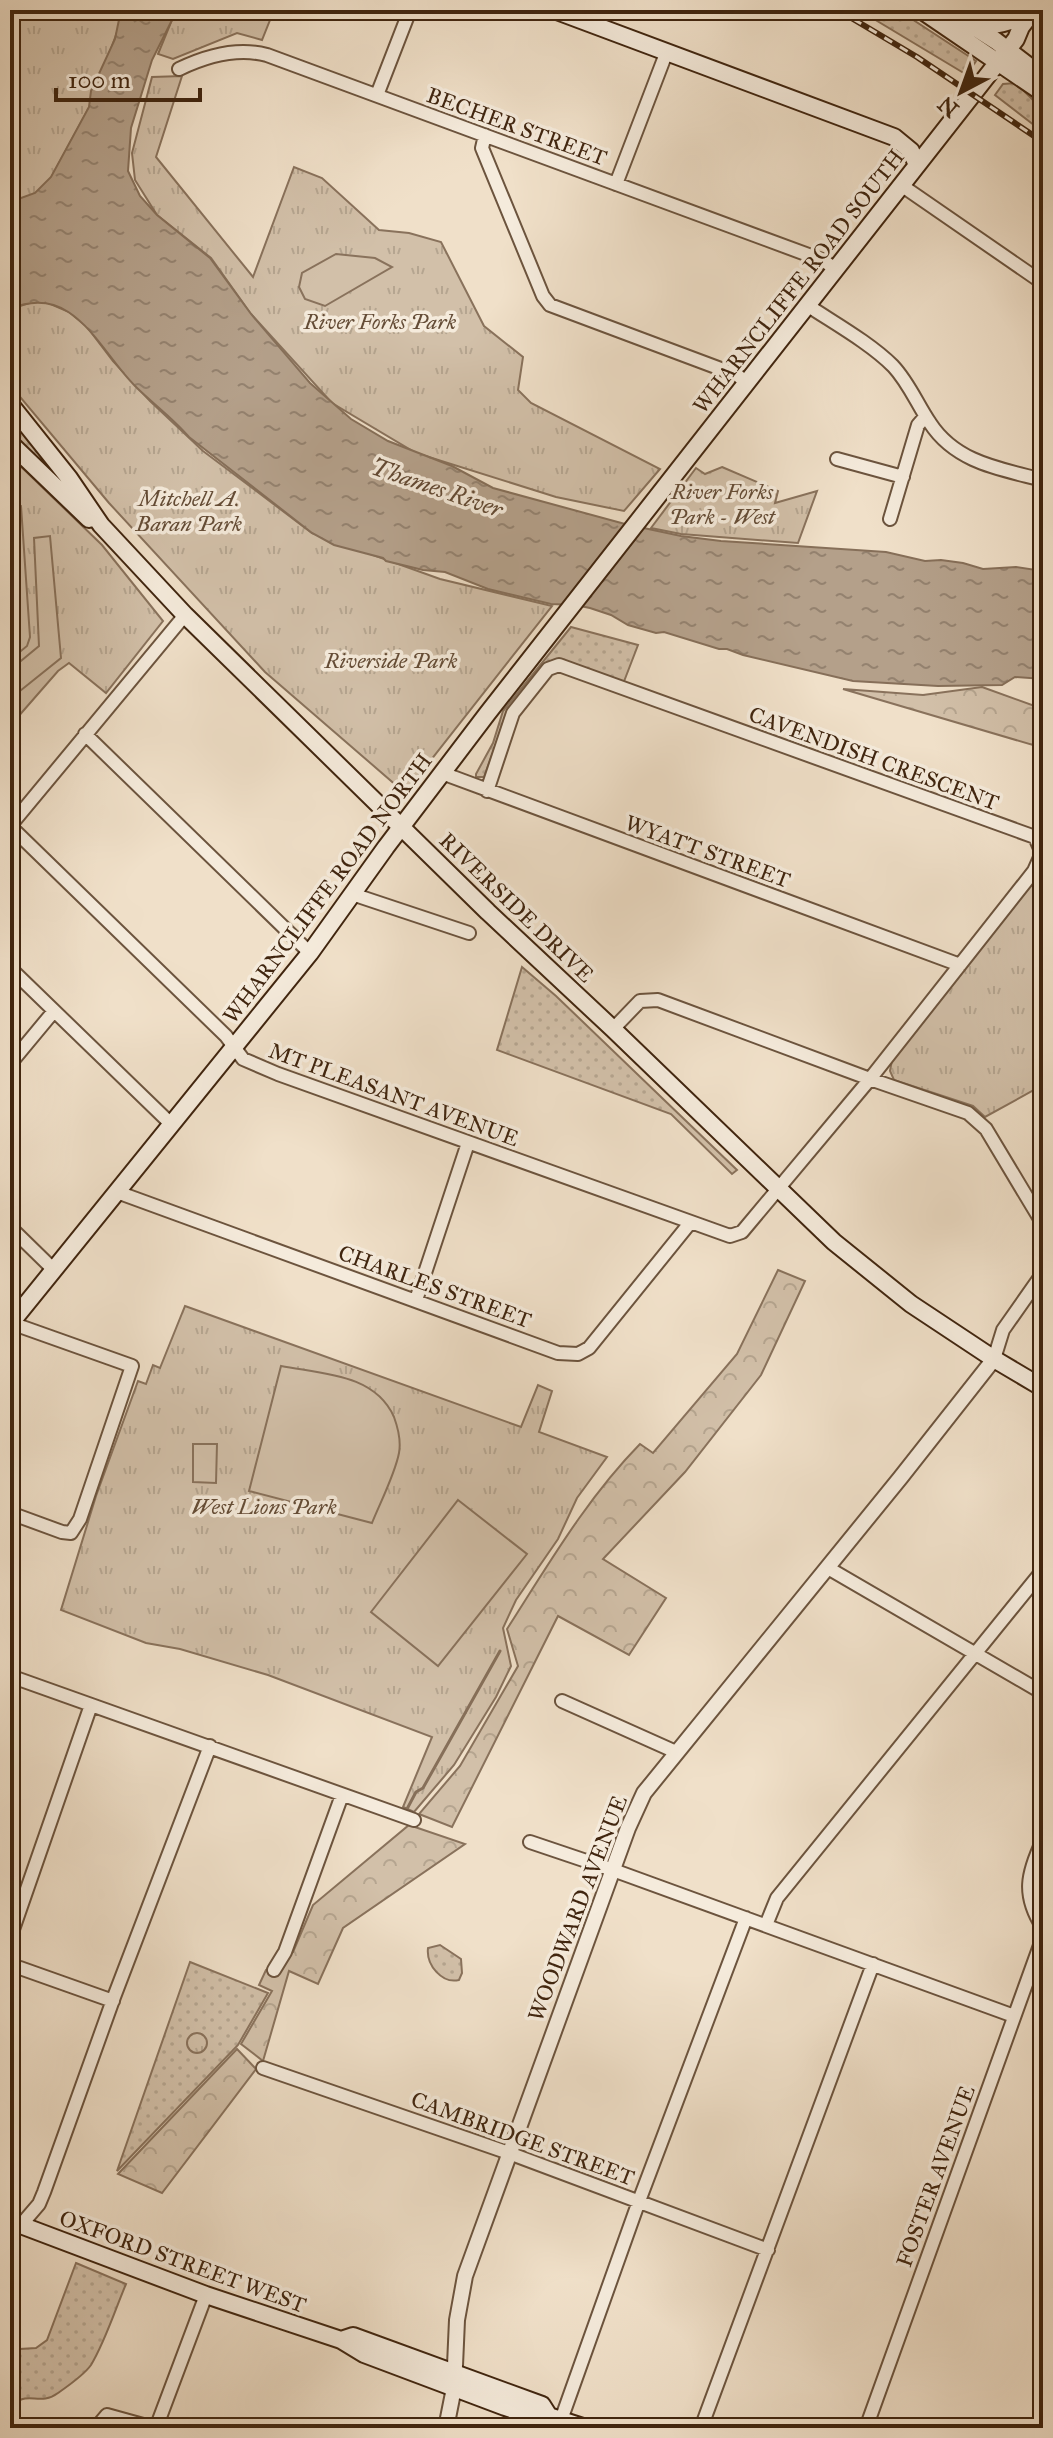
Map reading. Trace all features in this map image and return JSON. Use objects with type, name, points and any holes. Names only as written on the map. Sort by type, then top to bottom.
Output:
[{"type":"main road","points":[[554,10],[894,137],[925,141],[931,147]]},
{"type":"main road","points":[[921,10],[1008,50],[1043,93]]},
{"type":"main road","points":[[948,10],[1043,77]]},
{"type":"main road","points":[[969,23],[998,25],[1031,10]]},
{"type":"main road","name":"WHARNCLIFFE ROAD SOUTH","points":[[674,474],[1008,50],[1031,10]]},
{"type":"main road","name":"WHARNCLIFFE ROAD SOUTH","points":[[1008,50],[1043,15]]},
{"type":"main road","points":[[894,137],[911,151],[917,165]]},
{"type":"main road","name":"RIVERSIDE DRIVE","points":[[10,404],[69,478],[101,525],[185,615],[488,912],[834,1242],[911,1304],[1043,1388]]},
{"type":"main road","points":[[10,443],[93,524],[101,525]]},
{"type":"main road","name":"WHARNCLIFFE ROAD NORTH","points":[[11,1324],[310,953],[442,773],[674,474]]},
{"type":"main road","name":"OXFORD STREET WEST","points":[[16,2223],[206,2295],[341,2340],[364,2354],[455,2381],[539,2418],[555,2418],[586,2428]]},
{"type":"street","points":[[377,95],[410,10]]},
{"type":"street","points":[[616,184],[667,51]]},
{"type":"street","name":"BECHER STREET","points":[[179,69],[227,53],[253,52],[822,260],[836,269]]},
{"type":"street","points":[[485,135],[482,148],[543,296],[550,305],[737,375],[746,382]]},
{"type":"street","points":[[901,185],[1043,283]]},
{"type":"street","points":[[807,305],[894,367],[910,387],[925,417],[943,439],[967,458],[1043,480]]},
{"type":"street","points":[[890,519],[918,425],[925,417]]},
{"type":"street","points":[[837,459],[903,477]]},
{"type":"street","points":[[10,826],[185,615]]},
{"type":"street","name":"CAVENDISH CRESCENT","points":[[487,791],[513,713],[548,669],[559,665],[1035,837],[1042,853],[1034,871],[780,1189]]},
{"type":"street","points":[[85,734],[310,953]]},
{"type":"street","name":"WYATT STREET","points":[[442,773],[960,965]]},
{"type":"street","name":"MT PLEASANT AVENUE","points":[[10,826],[226,1036],[243,1059],[730,1236],[742,1232],[780,1189]]},
{"type":"street","points":[[352,894],[469,933]]},
{"type":"street","points":[[10,968],[171,1124]]},
{"type":"street","points":[[613,1029],[640,1001],[658,1000],[968,1113],[986,1129],[1042,1220]]},
{"type":"street","points":[[10,1064],[54,1011]]},
{"type":"street","points":[[416,1300],[468,1143]]},
{"type":"street","name":"CHARLES STREET","points":[[117,1192],[558,1353],[578,1354],[589,1348],[690,1223]]},
{"type":"street","points":[[10,1227],[54,1270]]},
{"type":"street","points":[[994,1359],[1003,1330],[1043,1273]]},
{"type":"street","points":[[10,1513],[71,1533],[80,1519],[132,1366],[11,1324]]},
{"type":"street","name":"WOODWARD AVENUE","points":[[446,2428],[455,2381],[457,2320],[465,2276],[628,1828],[644,1793],[994,1359]]},
{"type":"street","points":[[828,1568],[1043,1693]]},
{"type":"street","points":[[766,1925],[777,1898],[1043,1570]]},
{"type":"street","points":[[10,1676],[414,1820]]},
{"type":"street","points":[[562,1701],[676,1752]]},
{"type":"street","points":[[10,1938],[91,1705]]},
{"type":"street","points":[[16,2223],[39,2204],[44,2192],[210,1746]]},
{"type":"street","points":[[274,1970],[285,1952],[342,1795]]},
{"type":"street","points":[[1043,1840],[1032,1864],[1028,1891],[1033,1912],[1043,1928]]},
{"type":"street","points":[[530,1842],[1014,2016]]},
{"type":"street","points":[[555,2418],[746,1918]]},
{"type":"street","name":"FOSTER AVENUE","points":[[866,2428],[1043,1937]]},
{"type":"street","points":[[701,2428],[873,1964]]},
{"type":"street","points":[[10,1967],[113,2001]]},
{"type":"street","name":"CAMBRIDGE STREET","points":[[263,2068],[509,2153],[768,2250]]},
{"type":"street","points":[[96,2428],[107,2415],[155,2428],[206,2295]]},
{"type":"green space","points":[[10,10],[125,10],[91,104],[40,198],[10,203]]},
{"type":"green space","points":[[176,10],[274,10],[262,40],[237,33],[173,59],[158,54]]},
{"type":"green space","points":[[859,10],[898,10],[976,61],[967,75]]},
{"type":"green space","name":"River Forks Park","points":[[182,76],[156,157],[253,277],[294,167],[322,178],[379,230],[409,233],[441,242],[484,326],[523,357],[518,390],[531,403],[660,469],[624,511],[556,497],[416,453],[332,403],[251,314],[211,258],[157,215],[135,180],[132,153],[152,77]]},
{"type":"green space","points":[[1016,83],[1043,110],[1043,132],[995,95],[1003,84]]},
{"type":"green space","points":[[336,254],[375,258],[392,267],[325,306],[305,299],[299,287],[302,273]]},
{"type":"green space","name":"Riverside Park","points":[[33,302],[46,302],[69,312],[87,327],[150,401],[203,451],[312,533],[440,579],[552,606],[405,793],[265,672],[109,503],[10,385],[10,309]]},
{"type":"green space","points":[[10,415],[64,482],[62,484],[10,432]]},
{"type":"green space","points":[[10,456],[102,545],[163,621],[106,693],[69,663],[58,671],[10,726]]},
{"type":"green space","name":"River Forks Park - West","points":[[722,467],[778,491],[775,503],[817,491],[798,543],[681,534],[651,528],[696,468],[705,474]]},
{"type":"green space","points":[[10,503],[21,506],[30,637],[27,646],[10,660]]},
{"type":"green space","points":[[50,536],[61,658],[10,699],[10,670],[39,646],[34,538]]},
{"type":"green space","points":[[571,627],[638,645],[623,684],[559,660],[547,662],[508,711],[484,777],[476,777],[493,743],[503,711]]},
{"type":"green space","points":[[982,687],[1043,709],[1043,748],[843,689],[923,695]]},
{"type":"green space","points":[[1043,870],[1043,1085],[985,1117],[973,1106],[894,1080],[890,1071],[892,1060]]},
{"type":"green space","points":[[522,967],[737,1170],[732,1174],[671,1114],[497,1050]]},
{"type":"green space","points":[[778,1270],[805,1281],[761,1375],[685,1472],[603,1559],[666,1598],[629,1655],[558,1616],[452,1827],[419,1814],[460,1766],[518,1666],[507,1629],[553,1557],[585,1509],[640,1444],[653,1453],[737,1354]]},
{"type":"green space","name":"West Lions Park","points":[[185,1306],[521,1427],[538,1385],[552,1391],[539,1432],[607,1457],[577,1498],[558,1539],[516,1600],[503,1628],[511,1666],[496,1697],[454,1765],[414,1812],[403,1807],[432,1737],[268,1675],[180,1649],[146,1643],[61,1610],[96,1496],[138,1381],[146,1384],[153,1365],[160,1368]]},
{"type":"green space","points":[[281,1366],[330,1374],[361,1384],[385,1403],[394,1417],[399,1435],[399,1453],[372,1523],[249,1491]]},
{"type":"green space","points":[[193,1444],[217,1444],[216,1483],[193,1482]]},
{"type":"green space","points":[[458,1500],[527,1554],[438,1666],[371,1612]]},
{"type":"green space","points":[[409,1825],[465,1844],[343,1928],[318,1984],[289,1971],[263,2061],[241,2044],[272,1991],[259,1985],[266,1970],[293,1952],[313,1905]]},
{"type":"green space","points":[[440,1945],[461,1959],[459,1980],[447,1979],[432,1967],[428,1948]]},
{"type":"green space","points":[[190,1962],[268,1993],[238,2045],[117,2171]]},
{"type":"green space","points":[[193,2033],[201,2033],[207,2043],[201,2053],[193,2053],[187,2047],[187,2039]]},
{"type":"green space","points":[[237,2049],[256,2069],[162,2193],[118,2174]]},
{"type":"green space","points":[[76,2263],[126,2284],[101,2346],[88,2369],[66,2387],[51,2397],[21,2400],[10,2411],[10,2373],[20,2349],[36,2348],[47,2340]]},
{"type":"water","name":"Thames River","points":[[121,10],[177,10],[152,60],[131,128],[128,171],[140,196],[157,215],[210,258],[251,314],[310,383],[351,419],[388,441],[452,466],[493,488],[625,524],[721,541],[886,552],[925,561],[963,563],[983,569],[1016,567],[1043,571],[1043,679],[1015,677],[1002,685],[938,686],[853,681],[719,649],[664,632],[656,633],[628,625],[590,608],[551,604],[488,589],[445,572],[386,561],[334,545],[312,533],[189,437],[135,386],[96,338],[68,312],[51,304],[32,303],[10,309],[10,202],[35,193],[51,177],[89,107],[91,91],[115,39]]},
{"type":"waterway","points":[[407,1809],[416,1792],[423,1788],[500,1651]]},
{"type":"railway","points":[[838,10],[917,57],[1043,142]]},
{"type":"park label","name":"Mitchell A. Baran Park","points":[[189,510]]}]
